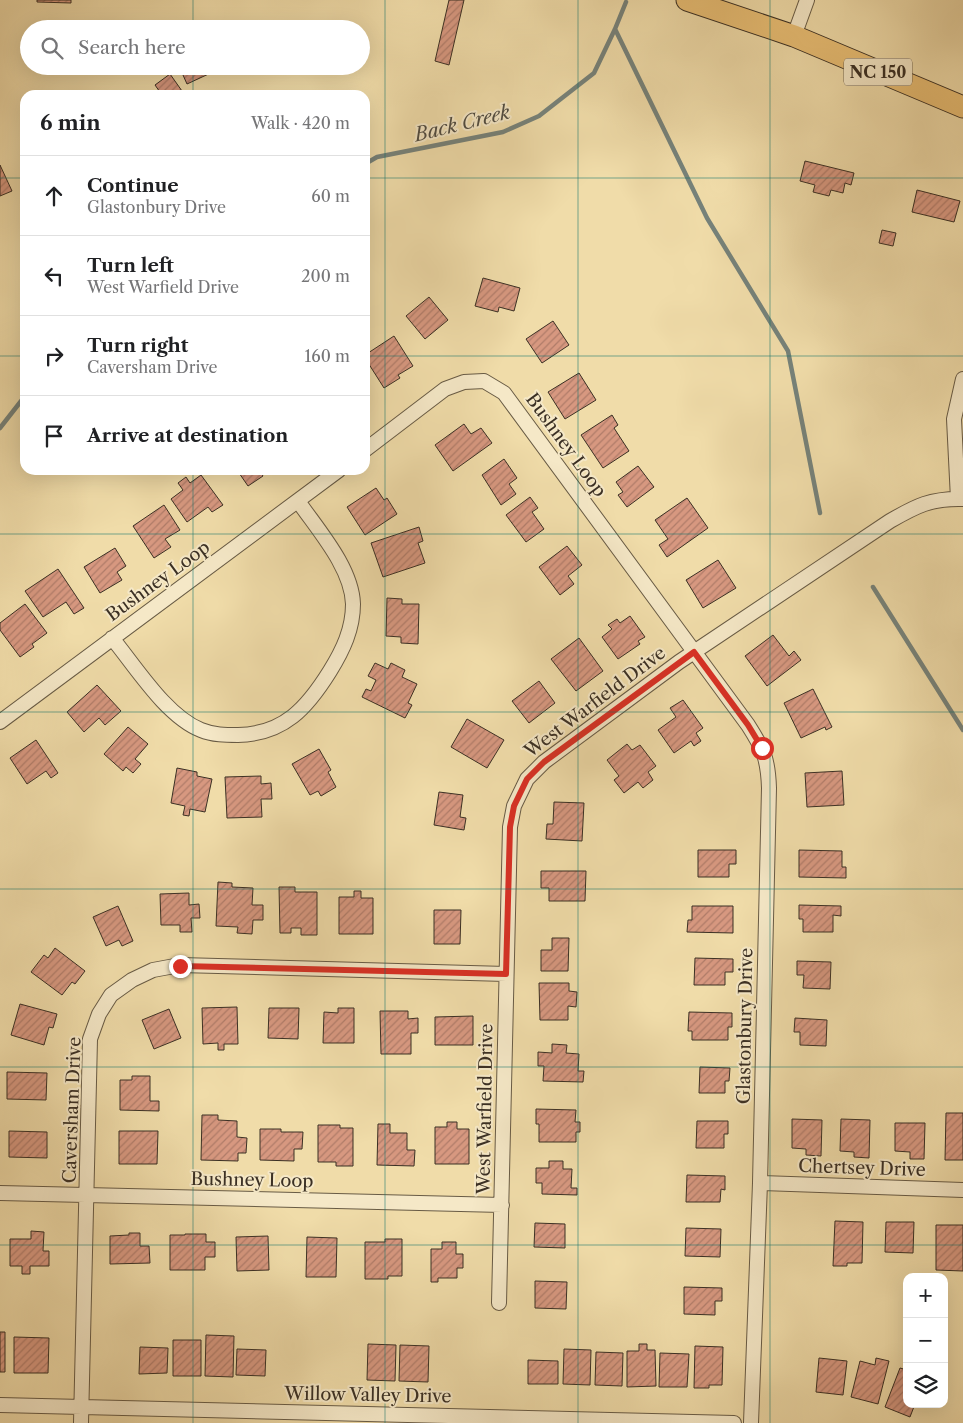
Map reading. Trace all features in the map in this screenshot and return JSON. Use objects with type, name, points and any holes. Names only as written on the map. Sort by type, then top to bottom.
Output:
[{"type":"main road","name":"NC 150","points":[[687,0],[794,36],[963,107]]},
{"type":"street","points":[[794,36],[807,0]]},
{"type":"street","points":[[960,499],[954,419],[963,379]]},
{"type":"street","name":"Bushney Loop","points":[[370,446],[445,389],[464,382],[484,381],[504,392],[694,652]]},
{"type":"street","name":"Bushney Loop","points":[[0,722],[332,475]]},
{"type":"street","name":"West Warfield Drive","points":[[499,1302],[510,827],[514,806],[527,779],[544,762],[694,652],[890,521],[917,505],[938,500],[960,499]]},
{"type":"street","points":[[112,638],[168,708],[186,722],[201,730],[223,735],[250,735],[278,728],[296,715],[316,693],[347,640],[352,620],[353,603],[348,580],[340,562],[298,501]]},
{"type":"street","name":"Glastonbury Drive","points":[[694,652],[748,725],[762,748],[769,768],[760,1183],[751,1423]]},
{"type":"street","name":"Caversham Drive","points":[[82,1423],[90,1039],[99,1014],[111,995],[132,980],[153,970],[180,966],[506,974]]},
{"type":"street","name":"Chertsey Drive","points":[[760,1183],[963,1190]]},
{"type":"street","name":"Bushney Loop","points":[[0,1193],[502,1205]]},
{"type":"street","name":"Willow Valley Drive","points":[[0,1406],[82,1406],[549,1420],[734,1423]]},
{"type":"building","points":[[37,0],[71,0],[71,3],[37,2]]},
{"type":"building","points":[[449,0],[464,0],[449,65],[435,61]]},
{"type":"building","points":[[171,75],[181,90],[158,90],[155,85]]},
{"type":"building","points":[[183,75],[206,75],[187,84]]},
{"type":"building","points":[[805,161],[854,173],[851,185],[845,183],[843,193],[831,190],[829,196],[813,192],[815,185],[800,181]]},
{"type":"building","points":[[0,165],[12,191],[0,196]]},
{"type":"building","points":[[917,190],[960,201],[954,222],[912,212]]},
{"type":"building","points":[[882,230],[896,233],[893,246],[879,243]]},
{"type":"building","points":[[483,278],[520,288],[514,311],[499,307],[498,312],[475,306]]},
{"type":"building","points":[[429,297],[448,320],[425,339],[406,316]]},
{"type":"building","points":[[553,321],[569,345],[542,363],[526,339]]},
{"type":"building","points":[[394,336],[413,366],[398,375],[400,378],[384,388],[370,366],[370,352]]},
{"type":"building","points":[[579,373],[596,400],[565,419],[548,392]]},
{"type":"building","points":[[612,415],[618,425],[614,428],[629,451],[603,468],[581,435]]},
{"type":"building","points":[[464,424],[471,434],[481,428],[492,443],[453,471],[435,445]]},
{"type":"building","points":[[504,459],[517,478],[509,484],[516,494],[501,505],[482,475]]},
{"type":"building","points":[[638,466],[654,487],[627,507],[618,495],[623,492],[616,482]]},
{"type":"building","points":[[201,475],[223,505],[212,512],[208,507],[187,522],[171,499],[183,490],[178,483],[186,477],[190,483]]},
{"type":"building","points":[[240,475],[262,475],[263,476],[248,486]]},
{"type":"building","points":[[376,488],[384,500],[387,498],[397,514],[365,535],[347,507]]},
{"type":"building","points":[[530,497],[538,508],[532,512],[544,529],[526,542],[506,515]]},
{"type":"building","points":[[687,498],[708,528],[667,557],[659,545],[668,539],[655,520]]},
{"type":"building","points":[[164,505],[180,530],[165,539],[171,547],[154,558],[133,526]]},
{"type":"building","points":[[419,527],[423,541],[418,543],[425,563],[383,577],[371,543]]},
{"type":"building","points":[[567,546],[582,565],[568,576],[574,584],[560,595],[539,567]]},
{"type":"building","points":[[115,548],[126,566],[117,572],[122,580],[100,593],[84,567]]},
{"type":"building","points":[[718,560],[736,588],[703,608],[686,580]]},
{"type":"building","points":[[58,569],[84,608],[74,614],[66,602],[43,617],[25,591]]},
{"type":"building","points":[[387,598],[402,599],[402,604],[419,604],[418,644],[401,643],[401,637],[386,636]]},
{"type":"building","points":[[25,604],[47,633],[32,644],[34,647],[20,657],[0,630],[0,623]]},
{"type":"building","points":[[630,616],[645,637],[638,641],[640,644],[618,659],[602,637],[612,629],[608,625],[617,619],[620,623]]},
{"type":"building","points":[[773,635],[789,656],[794,651],[801,660],[767,686],[745,656]]},
{"type":"building","points":[[579,638],[603,671],[576,691],[551,659]]},
{"type":"building","points":[[375,663],[388,669],[391,663],[405,670],[402,677],[417,684],[408,703],[412,705],[405,718],[362,697],[366,689],[371,691],[376,680],[368,676]]},
{"type":"building","points":[[539,681],[555,703],[529,723],[512,701]]},
{"type":"building","points":[[97,685],[121,711],[105,725],[99,718],[84,732],[67,712]]},
{"type":"building","points":[[813,689],[832,727],[826,730],[825,727],[801,738],[784,703]]},
{"type":"building","points":[[683,700],[703,728],[696,733],[701,741],[694,746],[691,741],[674,753],[658,730],[676,717],[670,708]]},
{"type":"building","points":[[467,719],[504,740],[487,768],[451,747]]},
{"type":"building","points":[[128,727],[148,744],[135,759],[141,764],[133,773],[126,767],[123,771],[104,754]]},
{"type":"building","points":[[36,740],[58,773],[51,778],[46,771],[27,784],[10,758]]},
{"type":"building","points":[[627,744],[632,750],[640,745],[656,766],[648,772],[653,780],[643,788],[638,782],[624,793],[614,780],[619,776],[607,760]]},
{"type":"building","points":[[319,749],[331,770],[328,772],[336,787],[321,796],[318,791],[310,795],[292,764]]},
{"type":"building","points":[[177,768],[197,772],[197,776],[212,779],[205,812],[190,809],[189,816],[183,815],[185,806],[171,803]]},
{"type":"building","points":[[842,771],[844,805],[807,807],[805,773]]},
{"type":"building","points":[[261,776],[261,784],[271,783],[272,799],[261,799],[262,817],[227,818],[225,777]]},
{"type":"building","points":[[439,792],[463,795],[460,817],[466,818],[464,830],[434,825]]},
{"type":"building","points":[[554,802],[584,803],[582,841],[546,839],[547,824],[553,824]]},
{"type":"building","points":[[698,850],[736,850],[736,864],[729,864],[729,877],[698,877]]},
{"type":"building","points":[[799,850],[842,851],[842,867],[846,867],[846,878],[799,877]]},
{"type":"building","points":[[541,871],[586,871],[585,901],[549,901],[549,888],[541,888]]},
{"type":"building","points":[[218,882],[232,883],[232,887],[253,888],[252,905],[263,905],[263,920],[253,920],[252,934],[237,933],[238,927],[216,926]]},
{"type":"building","points":[[279,887],[295,887],[295,892],[317,892],[317,935],[301,935],[301,928],[291,928],[291,933],[280,933]]},
{"type":"building","points":[[354,891],[361,891],[361,898],[373,898],[373,934],[339,934],[339,897],[354,897]]},
{"type":"building","points":[[189,893],[189,905],[199,904],[200,918],[191,918],[192,932],[180,932],[180,925],[161,925],[160,894]]},
{"type":"building","points":[[799,905],[841,906],[841,916],[833,915],[833,932],[803,932],[803,919],[799,919]]},
{"type":"building","points":[[118,906],[133,941],[122,946],[119,940],[106,946],[93,917]]},
{"type":"building","points":[[692,906],[733,906],[733,933],[687,932],[688,920],[692,920]]},
{"type":"building","points":[[434,910],[461,910],[460,944],[434,944]]},
{"type":"building","points":[[552,938],[569,938],[568,971],[541,971],[541,950],[552,950]]},
{"type":"building","points":[[55,948],[85,971],[75,984],[72,982],[62,995],[31,972],[44,955],[48,958]]},
{"type":"building","points":[[695,958],[733,959],[733,972],[725,972],[725,985],[694,985]]},
{"type":"building","points":[[797,961],[831,962],[830,989],[803,988],[804,975],[797,975]]},
{"type":"building","points":[[539,983],[569,983],[569,991],[577,992],[576,1007],[568,1006],[568,1020],[540,1020]]},
{"type":"building","points":[[20,1004],[57,1014],[53,1028],[49,1027],[44,1045],[11,1035]]},
{"type":"building","points":[[237,1007],[238,1044],[224,1044],[224,1050],[218,1050],[218,1043],[203,1044],[202,1008]]},
{"type":"building","points":[[269,1008],[299,1008],[298,1039],[268,1038]]},
{"type":"building","points":[[338,1008],[354,1008],[354,1043],[323,1043],[324,1012],[338,1013]]},
{"type":"building","points":[[169,1009],[181,1038],[154,1049],[142,1020]]},
{"type":"building","points":[[380,1011],[408,1011],[408,1019],[418,1018],[418,1033],[411,1033],[411,1054],[381,1054]]},
{"type":"building","points":[[689,1012],[732,1013],[732,1027],[728,1027],[728,1040],[692,1040],[692,1031],[688,1031]]},
{"type":"building","points":[[473,1016],[473,1045],[435,1045],[435,1017]]},
{"type":"building","points":[[795,1018],[827,1020],[826,1046],[800,1045],[800,1032],[794,1032]]},
{"type":"building","points":[[552,1044],[567,1045],[566,1053],[579,1054],[578,1071],[584,1071],[583,1082],[543,1081],[544,1066],[538,1066],[538,1052],[552,1053]]},
{"type":"building","points":[[700,1067],[730,1068],[729,1081],[725,1081],[725,1093],[699,1093]]},
{"type":"building","points":[[7,1072],[47,1073],[46,1100],[7,1099]]},
{"type":"building","points":[[132,1076],[150,1076],[150,1101],[159,1101],[159,1111],[120,1110],[120,1080],[132,1080]]},
{"type":"building","points":[[536,1109],[576,1110],[575,1122],[580,1122],[580,1132],[576,1132],[576,1142],[539,1142],[539,1124],[536,1124]]},
{"type":"building","points":[[946,1113],[963,1113],[963,1160],[945,1160]]},
{"type":"building","points":[[202,1115],[218,1115],[218,1120],[237,1121],[237,1137],[247,1138],[246,1153],[238,1153],[238,1161],[201,1160]]},
{"type":"building","points":[[792,1119],[822,1120],[821,1156],[806,1155],[806,1149],[792,1148]]},
{"type":"building","points":[[841,1119],[870,1120],[869,1158],[854,1157],[854,1152],[840,1151]]},
{"type":"building","points":[[697,1121],[728,1121],[728,1134],[724,1134],[724,1148],[696,1148]]},
{"type":"building","points":[[447,1122],[457,1122],[457,1129],[469,1129],[469,1164],[435,1164],[435,1127],[447,1127]]},
{"type":"building","points":[[895,1123],[925,1123],[924,1159],[910,1159],[910,1152],[895,1151]]},
{"type":"building","points":[[378,1124],[390,1124],[390,1133],[407,1133],[407,1150],[415,1150],[414,1166],[377,1165]]},
{"type":"building","points":[[318,1125],[340,1125],[340,1128],[353,1128],[353,1166],[336,1166],[336,1162],[318,1162]]},
{"type":"building","points":[[260,1129],[281,1129],[281,1132],[303,1132],[302,1149],[294,1149],[294,1161],[260,1160]]},
{"type":"building","points":[[9,1131],[47,1132],[47,1158],[9,1157]]},
{"type":"building","points":[[119,1131],[158,1131],[157,1164],[119,1164]]},
{"type":"building","points":[[549,1161],[563,1161],[563,1169],[572,1169],[571,1188],[577,1188],[577,1195],[542,1194],[542,1183],[536,1183],[536,1168],[549,1168]]},
{"type":"building","points":[[687,1175],[725,1176],[725,1190],[721,1189],[720,1202],[686,1202]]},
{"type":"building","points":[[835,1221],[863,1222],[862,1263],[847,1263],[847,1266],[833,1266]]},
{"type":"building","points":[[886,1222],[914,1222],[913,1253],[885,1252]]},
{"type":"building","points":[[535,1223],[565,1224],[565,1248],[534,1247]]},
{"type":"building","points":[[936,1225],[963,1225],[963,1271],[936,1270]]},
{"type":"building","points":[[686,1228],[721,1229],[720,1257],[685,1256]]},
{"type":"building","points":[[31,1231],[44,1232],[43,1251],[49,1251],[49,1266],[30,1266],[30,1274],[22,1274],[22,1266],[10,1266],[10,1239],[31,1239]]},
{"type":"building","points":[[129,1233],[140,1233],[140,1246],[149,1246],[150,1263],[110,1264],[110,1236],[129,1235]]},
{"type":"building","points":[[206,1234],[206,1242],[215,1242],[215,1257],[205,1257],[205,1270],[170,1270],[170,1235]]},
{"type":"building","points":[[268,1236],[269,1270],[237,1271],[236,1237]]},
{"type":"building","points":[[307,1237],[337,1238],[336,1277],[306,1277]]},
{"type":"building","points":[[385,1239],[402,1239],[402,1276],[388,1276],[388,1279],[365,1279],[365,1242],[385,1242]]},
{"type":"building","points":[[442,1242],[456,1242],[456,1254],[463,1254],[463,1268],[457,1268],[457,1278],[438,1278],[438,1282],[431,1282],[431,1249],[442,1249]]},
{"type":"building","points":[[535,1281],[567,1282],[566,1309],[535,1308]]},
{"type":"building","points":[[684,1287],[722,1288],[722,1301],[715,1301],[715,1315],[684,1314]]},
{"type":"building","points":[[0,1332],[5,1332],[5,1372],[0,1372]]},
{"type":"building","points":[[206,1335],[234,1336],[233,1377],[205,1376]]},
{"type":"building","points":[[14,1337],[49,1338],[48,1373],[14,1373]]},
{"type":"building","points":[[173,1340],[201,1340],[201,1376],[173,1376]]},
{"type":"building","points":[[368,1344],[396,1345],[395,1381],[367,1380]]},
{"type":"building","points":[[639,1344],[647,1344],[647,1350],[655,1350],[656,1386],[627,1387],[627,1351],[639,1351]]},
{"type":"building","points":[[400,1345],[429,1346],[428,1382],[399,1381]]},
{"type":"building","points":[[695,1346],[723,1347],[722,1385],[709,1385],[709,1388],[694,1388]]},
{"type":"building","points":[[140,1347],[168,1348],[167,1373],[139,1374]]},
{"type":"building","points":[[237,1349],[266,1350],[265,1376],[236,1375]]},
{"type":"building","points":[[564,1349],[591,1350],[590,1385],[563,1384]]},
{"type":"building","points":[[596,1352],[623,1353],[622,1386],[595,1385]]},
{"type":"building","points":[[660,1353],[689,1354],[687,1387],[659,1387]]},
{"type":"building","points":[[819,1358],[847,1361],[843,1395],[816,1392]]},
{"type":"building","points":[[876,1358],[889,1361],[878,1404],[851,1397],[860,1361],[875,1365]]},
{"type":"building","points":[[528,1360],[558,1361],[558,1384],[528,1384]]},
{"type":"building","points":[[900,1368],[903,1369],[903,1408],[913,1408],[910,1417],[885,1407]]},
{"type":"waterway","name":"Back Creek","points":[[370,161],[377,157],[503,132],[539,116],[594,73],[626,2]]},
{"type":"waterway","points":[[615,29],[707,218],[788,351],[820,513]]},
{"type":"waterway","name":"Back Creek","points":[[0,428],[20,402]]},
{"type":"waterway","points":[[873,587],[963,730]]},
{"type":"route","points":[[180,966],[506,974],[510,827],[514,806],[527,779],[544,762],[694,652],[748,725],[762,748]]}]
